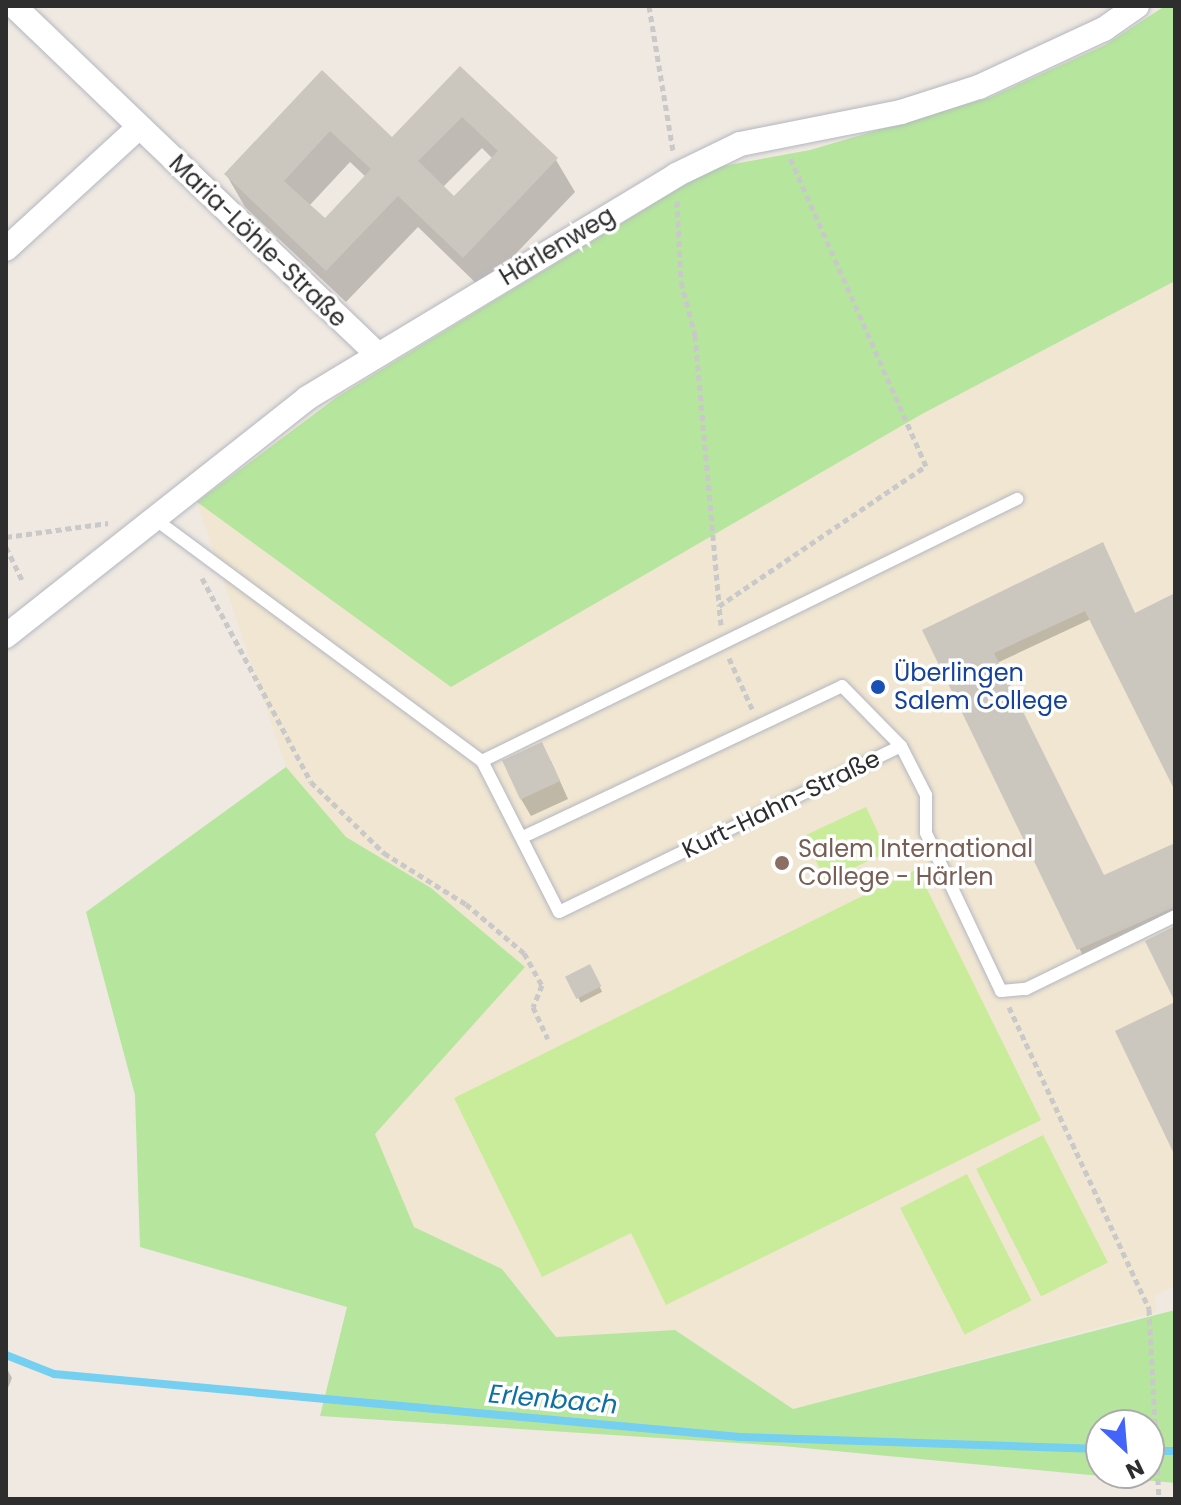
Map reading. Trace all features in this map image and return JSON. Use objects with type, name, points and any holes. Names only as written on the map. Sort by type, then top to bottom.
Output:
[{"type":"street","name":"Maria-Löhle-Straße","points":[[14,6],[378,355]]},
{"type":"street","name":"Härlenweg","points":[[152,517],[307,398],[676,175],[740,144],[901,112],[979,87],[1104,29],[1137,6]]},
{"type":"street","points":[[6,249],[139,127]]},
{"type":"street","points":[[6,636],[152,517]]},
{"type":"lane","points":[[482,761],[1017,499]]},
{"type":"lane","name":"Kurt-Hahn-Straße","points":[[152,517],[482,761],[559,912],[901,746],[842,686],[523,837]]},
{"type":"lane","points":[[901,746],[926,795],[926,833],[1001,991],[1026,989],[1175,916]]},
{"type":"path","points":[[649,6],[676,175],[681,282],[695,335],[722,643],[760,725]]},
{"type":"path","points":[[719,606],[926,466],[780,135]]},
{"type":"path","points":[[6,537],[152,517]]},
{"type":"path","points":[[6,547],[23,582]]},
{"type":"path","points":[[201,553],[201,576],[311,782],[363,837],[466,904],[524,953],[542,985],[533,1007],[548,1039]]},
{"type":"path","points":[[1001,991],[1149,1309],[1159,1499]]},
{"type":"shaded area","name":"Salem International College - Härlen","points":[[1175,281],[1175,1286],[1154,1296],[1157,1312],[793,1409],[675,1330],[556,1337],[502,1269],[414,1227],[374,1134],[524,967],[431,888],[346,837],[286,767],[197,502],[451,686],[922,414]]},
{"type":"green space","points":[[1165,6],[1175,6],[1175,281],[922,414],[451,687],[197,502],[337,397],[712,168],[810,150],[991,97],[1105,45]]},
{"type":"green space","points":[[286,767],[346,837],[431,888],[525,967],[375,1134],[414,1227],[502,1269],[556,1337],[675,1330],[793,1409],[1175,1310],[1175,1483],[1165,1482],[1165,1409],[1085,1409],[1085,1475],[782,1446],[320,1416],[347,1307],[140,1247],[135,1095],[86,912]]},
{"type":"green space","points":[[866,807],[887,852],[826,881],[804,836]]},
{"type":"green space","points":[[917,869],[1041,1120],[666,1305],[631,1233],[542,1277],[454,1098]]},
{"type":"green space","points":[[1043,1135],[1108,1262],[1041,1296],[976,1169]]},
{"type":"green space","points":[[967,1174],[1031,1301],[965,1335],[900,1208]]},
{"type":"building","points":[[460,66],[558,158],[463,258],[398,196],[326,271],[224,174],[322,70],[392,137]],"holes":[[[462,117],[498,151],[454,196],[418,161]],[[330,131],[371,169],[325,218],[284,181]]]},
{"type":"building","points":[[1103,542],[1135,613],[1175,593],[1175,791],[1085,611],[994,653],[1104,875],[1175,843],[1175,907],[1077,950],[922,630]]},
{"type":"building","points":[[542,742],[560,781],[520,800],[502,761]]},
{"type":"building","points":[[1175,926],[1175,1002],[1145,941]]},
{"type":"building","points":[[590,964],[601,986],[576,999],[565,977]]},
{"type":"building","points":[[1175,1002],[1175,1156],[1115,1031]]},
{"type":"waterway","name":"Erlenbach","points":[[6,1355],[54,1374],[740,1437],[1085,1448]]},
{"type":"waterway","name":"Erlenbach","points":[[1165,1451],[1175,1451]]},
{"type":"place","name":"Überlingen Salem College","points":[[878,687]]},
{"type":"place","name":"Salem International College - Härlen","points":[[782,863]]}]
